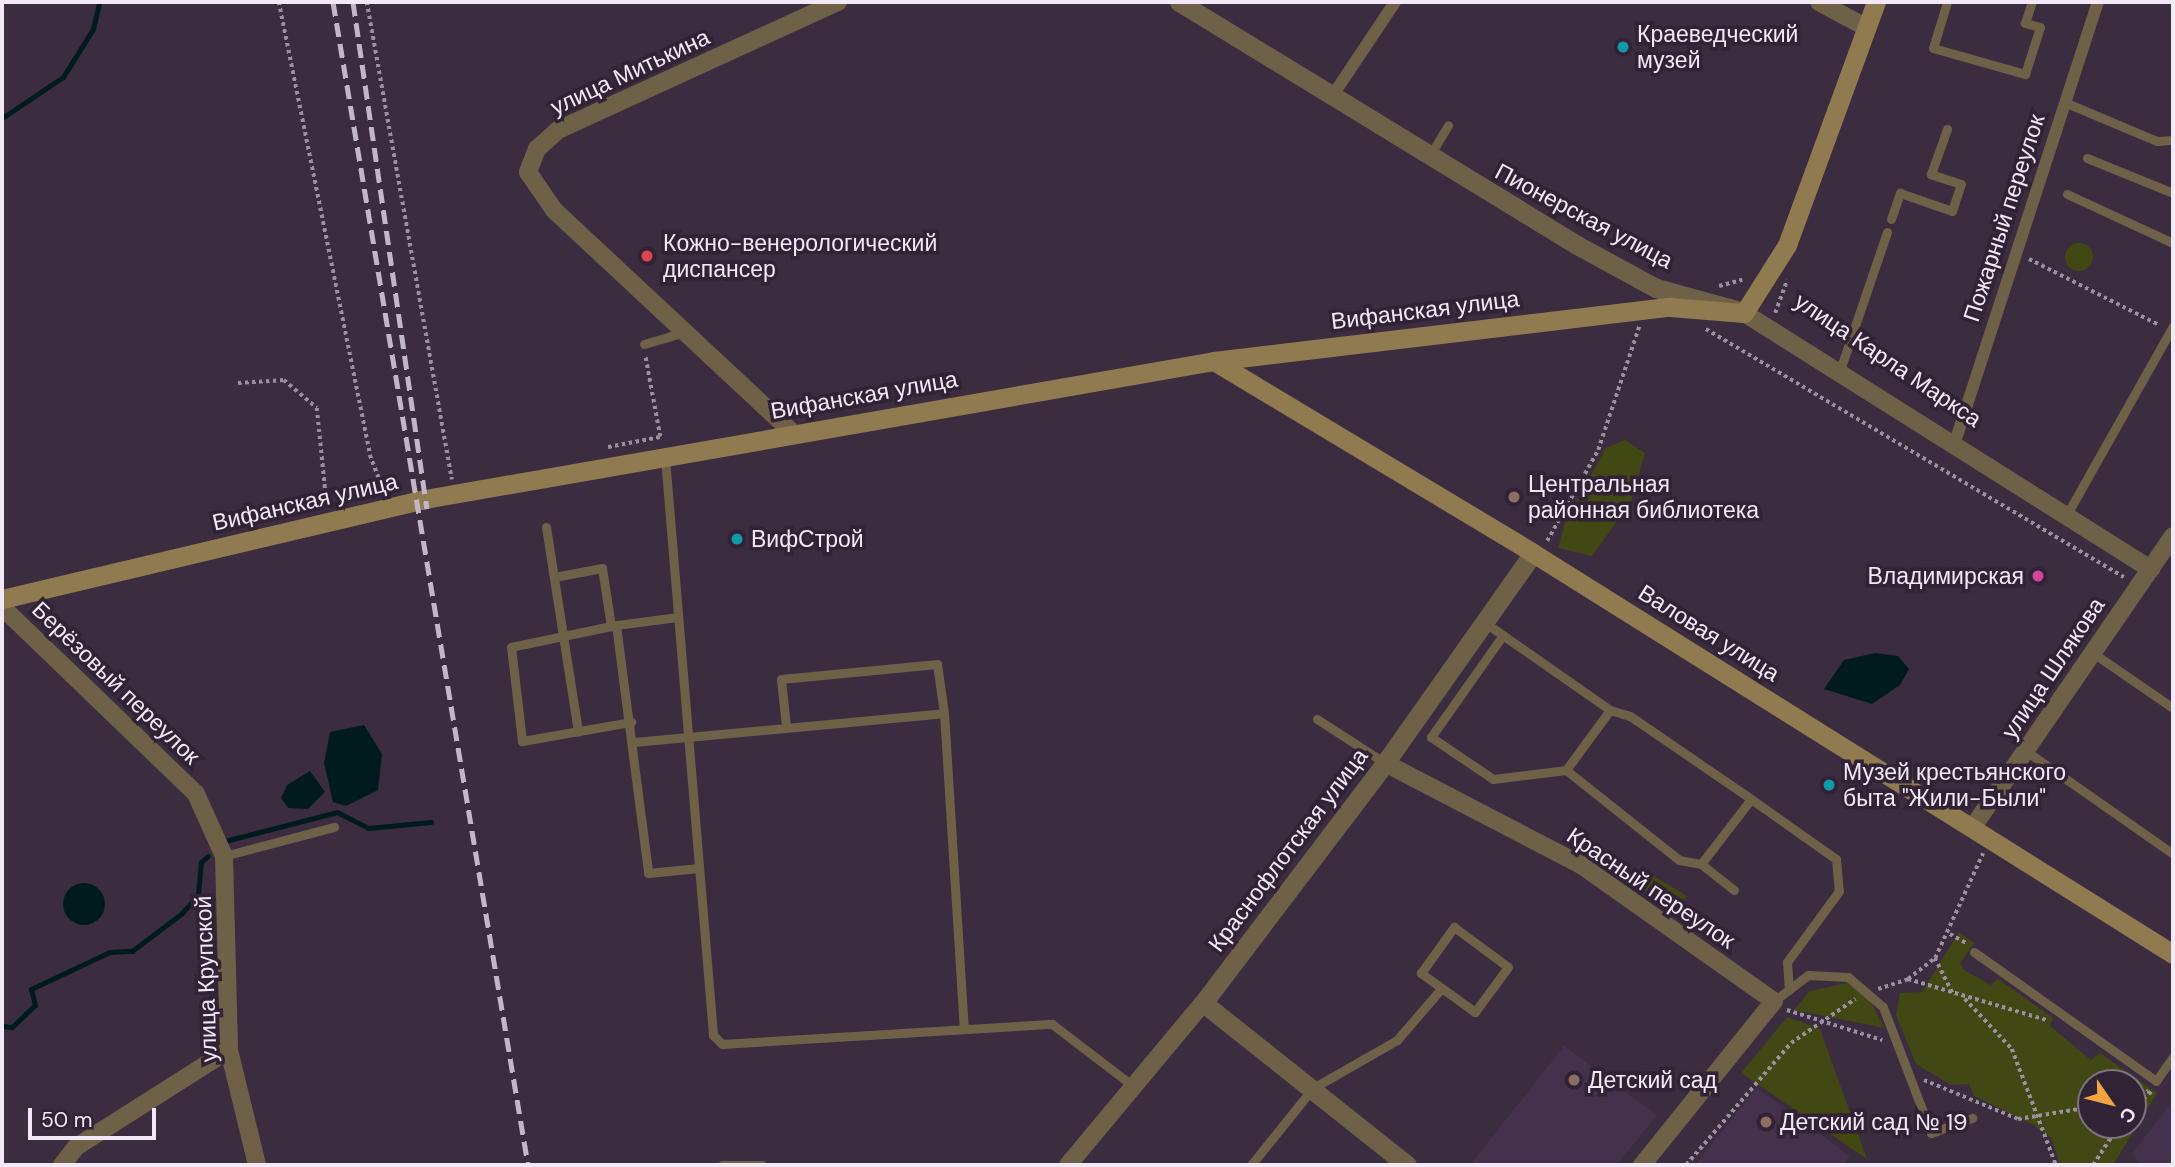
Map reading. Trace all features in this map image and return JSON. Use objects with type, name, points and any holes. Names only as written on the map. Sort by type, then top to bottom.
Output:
[{"type":"main road","name":"улица Карла Маркса","points":[[1744,313],[1787,245],[1876,2]]},
{"type":"main road","name":"Вифанская улица","points":[[2,599],[386,508],[792,432],[1214,361],[1670,307],[1744,313]]},
{"type":"main road","name":"Валовая улица","points":[[1214,361],[1537,555],[2173,954]]},
{"type":"street","name":"улица Митькина","points":[[792,432],[540,196],[528,172],[537,149],[558,130],[838,2]]},
{"type":"street","name":"Пионерская улица","points":[[1179,2],[1429,158],[1656,288],[1744,313],[1952,448],[2151,569]]},
{"type":"street","points":[[1331,99],[1395,2]]},
{"type":"street","points":[[1819,2],[1867,28]]},
{"type":"street","name":"Пожарный переулок","points":[[1952,448],[2098,2]]},
{"type":"street","name":"улица Шлякова","points":[[1973,827],[2173,536]]},
{"type":"street","name":"Краснофлотская улица","points":[[1068,1165],[1203,1003],[1385,764],[1485,622],[1537,555]]},
{"type":"street","name":"Берёзовый переулок","points":[[2,607],[196,794]]},
{"type":"street","name":"Красный переулок","points":[[1385,764],[1581,865],[1774,1001]]},
{"type":"street","name":"улица Крупской","points":[[196,794],[224,856],[229,1050],[257,1165]]},
{"type":"street","points":[[1642,1165],[1774,1001]]},
{"type":"street","points":[[1203,1003],[1407,1165]]},
{"type":"street","points":[[62,1165],[76,1147],[229,1050]]},
{"type":"lane","points":[[1947,2],[1933,48],[2025,74],[2039,27],[2025,23],[2032,2]]},
{"type":"lane","points":[[2064,102],[2157,141],[2173,140]]},
{"type":"lane","points":[[1429,158],[1447,125]]},
{"type":"lane","points":[[1892,219],[1900,193],[1952,211],[1961,184],[1931,174],[1947,129]]},
{"type":"lane","points":[[2087,158],[2173,193]]},
{"type":"lane","points":[[2067,194],[2173,243]]},
{"type":"lane","points":[[1838,375],[1888,232]]},
{"type":"lane","points":[[2066,516],[2172,328]]},
{"type":"lane","points":[[644,344],[685,332]]},
{"type":"lane","points":[[664,456],[690,737],[713,1035],[722,1044],[1052,1024],[1133,1086]]},
{"type":"lane","points":[[546,527],[578,732]]},
{"type":"lane","points":[[554,577],[602,568],[631,722],[648,873],[699,868]]},
{"type":"lane","points":[[631,722],[522,741],[511,646],[613,626],[678,617]]},
{"type":"lane","points":[[1485,622],[1610,710],[1630,716],[1830,853],[1838,867],[1835,899],[1785,966],[1789,990]]},
{"type":"lane","points":[[1431,737],[1503,635]]},
{"type":"lane","points":[[2093,653],[2173,708]]},
{"type":"lane","points":[[786,726],[781,679],[937,664],[943,713],[964,1028]]},
{"type":"lane","points":[[1566,770],[1610,710]]},
{"type":"lane","points":[[634,742],[943,713]]},
{"type":"lane","points":[[1317,719],[1385,764]]},
{"type":"lane","points":[[1413,724],[1493,779],[1566,770],[1679,860],[1702,864],[1734,890]]},
{"type":"lane","points":[[2026,751],[2173,854]]},
{"type":"lane","points":[[1702,864],[1751,799]]},
{"type":"lane","points":[[224,856],[334,827]]},
{"type":"lane","points":[[1454,927],[1508,967],[1475,1013],[1440,990],[1421,970],[1454,927]]},
{"type":"lane","points":[[1974,953],[2156,1081],[2173,1057]]},
{"type":"lane","points":[[1774,1001],[1808,975],[1847,977],[1869,991],[1883,1007],[1931,1133],[1972,1118]]},
{"type":"lane","points":[[1251,1165],[1313,1088],[1397,1040],[1440,990]]},
{"type":"lane","points":[[722,1165],[762,1165]]},
{"type":"path","points":[[279,2],[386,508]]},
{"type":"path","points":[[367,2],[452,477],[465,475]]},
{"type":"path","points":[[2015,252],[2172,328]]},
{"type":"path","name":"улица Карла Маркса","points":[[1785,325],[1773,318],[1788,276]]},
{"type":"path","points":[[1698,324],[2131,581]]},
{"type":"path","points":[[1537,555],[1598,450],[1640,325],[1651,325]]},
{"type":"path","points":[[595,449],[660,437],[644,344]]},
{"type":"path","points":[[238,383],[284,380],[317,408],[326,457],[327,522]]},
{"type":"path","points":[[1686,1165],[1759,1078],[1816,1022],[1869,991],[1908,979],[1935,958],[1950,934],[1984,850]]},
{"type":"path","points":[[1950,934],[1965,942]]},
{"type":"path","points":[[1935,958],[1954,996]]},
{"type":"path","points":[[1908,979],[1954,996],[2056,1022],[2062,1014]]},
{"type":"path","points":[[1965,999],[2012,1049],[2042,1120],[2056,1165]]},
{"type":"path","points":[[1774,1001],[1816,1022],[1860,1029],[1898,1047]]},
{"type":"path","points":[[1908,1072],[1968,1102],[2018,1119],[2042,1120],[2077,1111]]},
{"type":"path","points":[[2093,1165],[2110,1139]]},
{"type":"shaded area","points":[[1875,653],[1898,656],[1909,669],[1900,685],[1872,704],[1824,689],[1844,660]]},
{"type":"shaded area","points":[[364,725],[382,754],[378,790],[346,806],[333,802],[324,763],[330,732]]},
{"type":"shaded area","points":[[310,771],[325,792],[308,809],[288,808],[281,798],[287,785]]},
{"type":"shaded area","points":[[84,883],[99,889],[105,904],[99,919],[84,925],[69,919],[63,904],[69,889]]},
{"type":"shaded area","name":"Детский сад","points":[[1564,1046],[1657,1115],[1617,1165],[1470,1165]]},
{"type":"shaded area","name":"Детский сад № 19","points":[[1757,1088],[1850,1156],[1843,1165],[1695,1165]]},
{"type":"shaded area","points":[[2173,1100],[2173,1165],[2142,1165],[2132,1154],[2143,1139],[2147,1139],[2147,1134]]},
{"type":"green space","points":[[2079,243],[2089,247],[2093,257],[2089,267],[2079,271],[2069,267],[2065,257],[2069,247]]},
{"type":"green space","points":[[1625,440],[1645,453],[1631,502],[1592,556],[1558,548],[1566,519],[1606,448]]},
{"type":"green space","points":[[1652,875],[1687,896],[1673,913],[1642,888]]},
{"type":"green space","points":[[1959,932],[1974,943],[1960,963],[1964,970],[1991,985],[1998,979],[2053,1018],[2050,1026],[2091,1060],[2100,1053],[2123,1069],[2077,1069],[2077,1139],[2129,1139],[2113,1165],[2060,1165],[2052,1139],[2034,1125],[1974,1096],[1969,1084],[1951,1085],[1916,1064],[1896,1015],[1900,993],[1922,992]]},
{"type":"green space","points":[[1847,983],[1868,997],[1885,1028],[1794,1010],[1810,991]]},
{"type":"green space","points":[[1787,1017],[1820,1029],[1867,1159],[1741,1073]]},
{"type":"green space","points":[[2147,1086],[2157,1093],[2147,1109]]},
{"type":"waterway","points":[[2,118],[63,77],[93,29],[99,2]]},
{"type":"waterway","points":[[225,841],[337,812],[368,828],[431,822]]},
{"type":"waterway","points":[[2,1026],[12,1027],[35,1005],[31,989],[110,952],[132,951],[182,913],[198,895],[201,862],[208,856]]},
{"type":"railway","points":[[333,2],[528,1165]]},
{"type":"railway","points":[[353,2],[427,509]]},
{"type":"place","name":"Краеведческий музей","points":[[1623,47]]},
{"type":"place","name":"Кожно-венерологический диспансер","points":[[647,256]]},
{"type":"place","name":"Центральная районная библиотека","points":[[1514,497]]},
{"type":"place","name":"ВифСтрой","points":[[737,539]]},
{"type":"place","name":"Владимирская","points":[[2038,576]]},
{"type":"place","name":"Музей крестьянского быта \"Жили-Были\"","points":[[1829,785]]},
{"type":"place","name":"Детский сад","points":[[1574,1080]]},
{"type":"place","name":"Детский сад № 19","points":[[1766,1122]]}]
